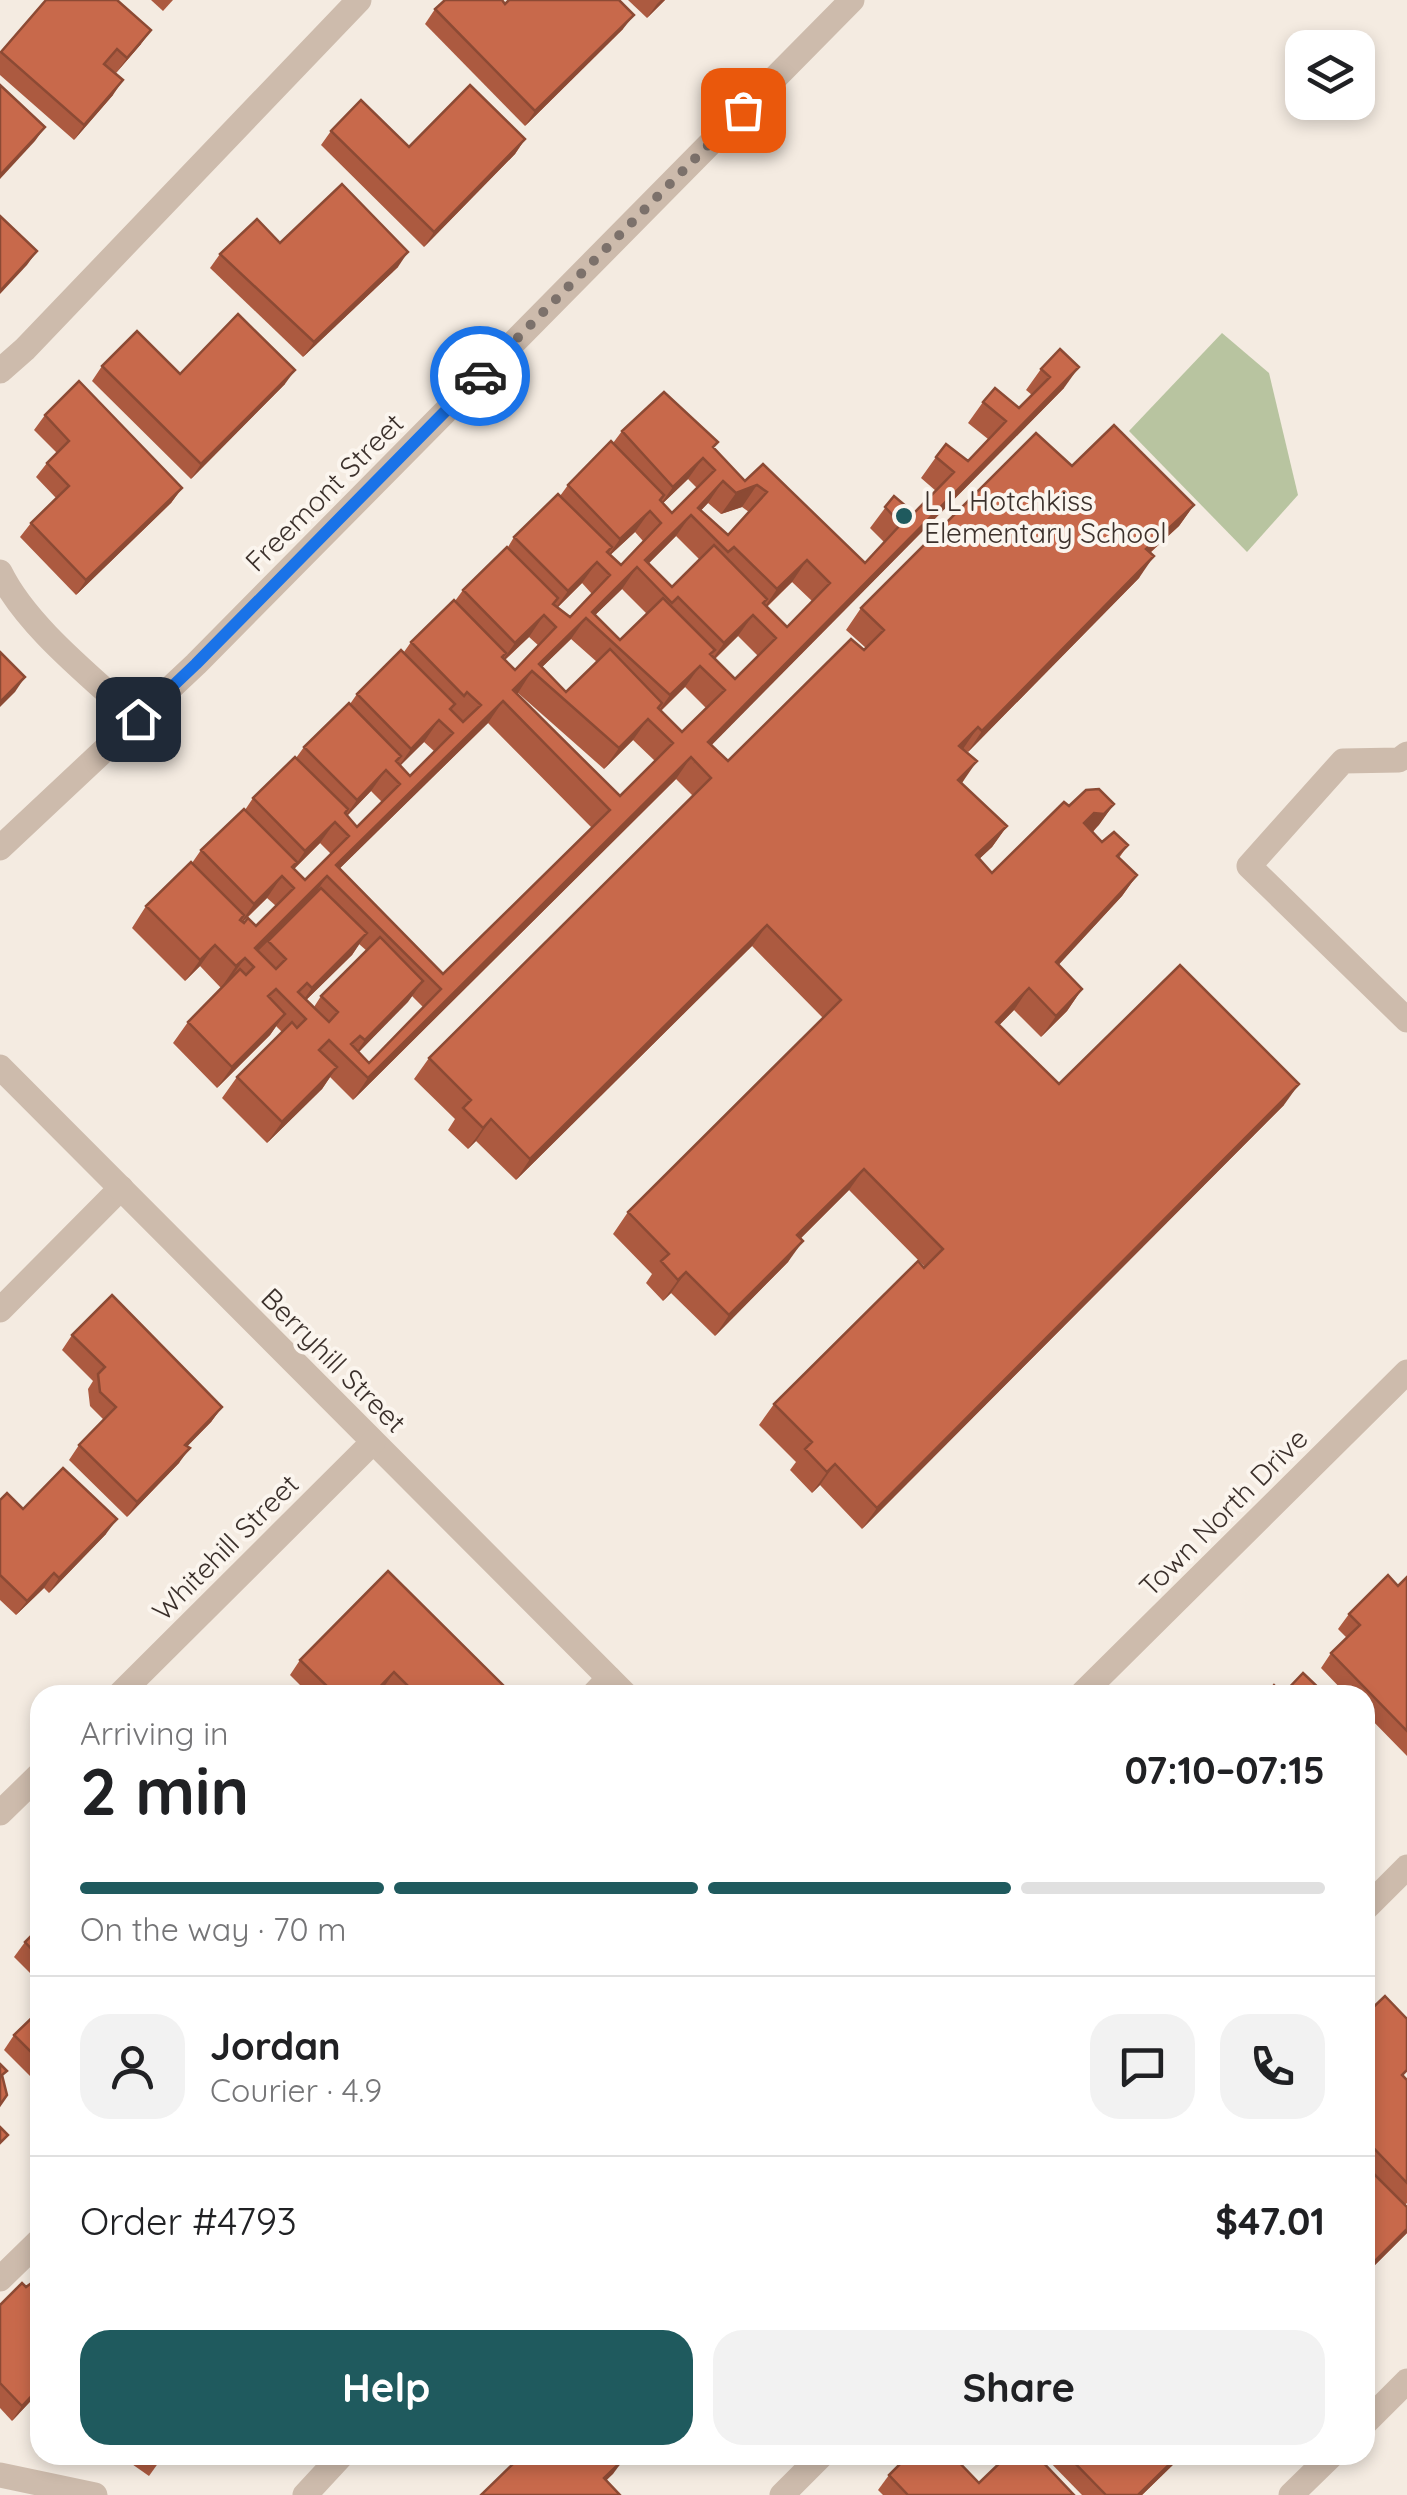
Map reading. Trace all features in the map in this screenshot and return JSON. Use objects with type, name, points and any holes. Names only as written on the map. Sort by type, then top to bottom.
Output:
[{"type":"street","points":[[0,371],[359,0]]},
{"type":"street","name":"Freemont Street","points":[[0,848],[210,650],[852,0]]},
{"type":"street","points":[[0,572],[9,590],[39,626],[138,719]]},
{"type":"street","points":[[1407,754],[1399,760],[1343,761],[1249,866],[1407,1020]]},
{"type":"street","name":"Berryhill Street","points":[[0,1067],[373,1442],[604,1685]]},
{"type":"street","points":[[0,1310],[121,1188]]},
{"type":"street","name":"Town North Drive","points":[[1092,1685],[1407,1372]]},
{"type":"street","name":"Whitehill Street","points":[[129,1685],[373,1442]]},
{"type":"street","points":[[0,1813],[30,1784]]},
{"type":"street","points":[[1375,1899],[1407,1867]]},
{"type":"street","points":[[0,2280],[30,2250]]},
{"type":"street","points":[[1375,2412],[1407,2381]]},
{"type":"street","points":[[305,2495],[333,2465]]},
{"type":"street","points":[[782,2495],[812,2465]]},
{"type":"street","points":[[1291,2495],[1322,2465]]},
{"type":"street","points":[[0,2476],[95,2495]]},
{"type":"green space","points":[[1222,333],[1269,373],[1298,495],[1247,552],[1129,431]]},
{"type":"building","points":[[46,0],[117,0],[151,30],[127,58],[117,49],[104,64],[123,80],[84,125],[1,52]]},
{"type":"building","points":[[445,0],[502,0],[505,4],[509,0],[619,0],[634,15],[535,111],[435,9]]},
{"type":"building","points":[[0,85],[45,127],[0,175]]},
{"type":"building","points":[[470,85],[525,139],[434,232],[331,131],[361,100],[409,147]]},
{"type":"building","points":[[342,184],[408,252],[314,342],[220,254],[257,219],[280,243]]},
{"type":"building","points":[[0,216],[37,251],[0,291]]},
{"type":"building","points":[[238,314],[295,370],[201,464],[102,366],[137,331],[180,374]]},
{"type":"building","points":[[1060,349],[1079,367],[708,742],[728,761],[851,639],[864,650],[884,630],[861,608],[1036,433],[1072,466],[1114,425],[1194,505],[1146,549],[1154,556],[982,731],[978,727],[959,746],[977,761],[958,780],[1007,826],[976,855],[992,873],[1064,802],[1069,806],[1086,790],[1099,789],[1114,804],[1104,814],[1094,813],[1084,823],[1102,842],[1114,832],[1128,845],[1117,856],[1137,875],[1056,962],[1082,989],[1056,1016],[1029,988],[996,1022],[1059,1084],[1180,965],[1299,1084],[877,1508],[835,1464],[827,1472],[805,1449],[812,1442],[774,1404],[918,1261],[924,1268],[943,1249],[864,1169],[797,1235],[803,1241],[729,1315],[686,1272],[678,1280],[661,1261],[669,1254],[628,1212],[841,1000],[767,925],[530,1159],[491,1119],[483,1128],[463,1108],[471,1100],[429,1058],[711,778],[691,757],[368,1078],[329,1040],[319,1050],[337,1067],[282,1122],[237,1077],[292,1022],[297,1028],[306,1019],[276,989],[268,996],[285,1014],[232,1067],[188,1022],[240,969],[246,975],[254,967],[245,958],[236,966],[215,945],[200,960],[146,906],[191,862],[244,915],[240,920],[244,923],[248,918],[256,926],[294,888],[282,876],[254,904],[201,850],[244,809],[297,862],[292,867],[305,880],[349,836],[335,822],[305,851],[253,798],[295,757],[348,809],[345,813],[357,827],[400,784],[386,770],[357,800],[304,747],[349,703],[401,756],[396,761],[410,776],[453,733],[439,720],[411,749],[357,694],[401,650],[455,704],[450,709],[463,722],[481,705],[467,692],[464,696],[411,642],[454,600],[506,653],[502,657],[515,670],[556,627],[544,615],[515,643],[463,590],[507,547],[558,598],[553,604],[570,617],[610,575],[597,562],[568,591],[514,537],[558,494],[612,547],[607,552],[621,565],[661,523],[650,511],[620,539],[568,485],[611,441],[664,495],[660,500],[672,513],[715,470],[703,458],[673,487],[622,431],[664,392],[718,442],[713,447],[745,481],[763,464],[865,563],[901,524],[885,507],[894,496],[914,513],[954,472],[936,457],[946,444],[968,461],[1006,421],[983,402],[995,388],[1019,408],[1050,377],[1041,369]],"holes":[[[723,481],[736,493],[757,485],[767,492],[728,535],[698,508]],[[691,515],[728,552],[734,547],[777,589],[807,560],[830,583],[787,627],[763,603],[767,599],[714,545],[672,587],[645,560]],[[637,567],[672,603],[678,597],[724,643],[753,615],[776,638],[735,679],[710,654],[715,650],[663,598],[620,640],[592,612]],[[586,618],[670,695],[700,666],[725,690],[682,732],[658,708],[662,703],[610,649],[566,692],[539,664]],[[532,671],[619,748],[648,719],[673,743],[620,796],[513,690]],[[503,701],[610,810],[443,974],[336,865]],[[327,876],[441,989],[369,1063],[351,1044],[360,1036],[365,1040],[423,981],[380,937],[321,996],[338,1012],[329,1022],[298,992],[307,983],[312,988],[367,933],[321,888],[268,941],[286,959],[276,969],[255,948]]]},
{"type":"building","points":[[79,381],[182,488],[86,580],[31,523],[69,486],[47,463],[69,441],[45,415]]},
{"type":"building","points":[[0,652],[25,677],[0,702]]},
{"type":"building","points":[[112,1295],[222,1407],[185,1445],[190,1448],[137,1502],[79,1445],[116,1407],[100,1392],[98,1374],[105,1367],[72,1335]]},
{"type":"building","points":[[63,1468],[117,1519],[59,1578],[54,1573],[27,1601],[0,1575],[0,1500],[7,1493],[23,1509]]},
{"type":"building","points":[[388,1571],[503,1685],[407,1685],[394,1672],[382,1685],[326,1685],[300,1660]]},
{"type":"building","points":[[1388,1575],[1398,1586],[1407,1577],[1407,1731],[1375,1698],[1375,1685],[1362,1685],[1331,1653],[1360,1625],[1349,1614]]},
{"type":"building","points":[[1303,1673],[1316,1685],[1292,1685]]},
{"type":"building","points":[[1385,1996],[1407,2019],[1407,2070],[1402,2075],[1407,2080],[1407,2183],[1375,2149],[1375,2006]]},
{"type":"building","points":[[30,2020],[30,2051],[14,2035]]},
{"type":"building","points":[[0,2064],[7,2071],[2,2075],[7,2095],[0,2105]]},
{"type":"building","points":[[0,2127],[8,2135],[0,2143]]},
{"type":"building","points":[[1375,2175],[1407,2207],[1407,2229],[1375,2261]]},
{"type":"building","points":[[22,2283],[26,2287],[30,2284],[30,2398],[22,2406],[0,2383],[0,2305]]},
{"type":"building","points":[[512,2465],[618,2465],[604,2478],[620,2495],[481,2495]]},
{"type":"building","points":[[899,2465],[962,2465],[979,2483],[998,2465],[1046,2465],[1074,2495],[908,2495],[889,2475]]},
{"type":"building","points":[[1077,2465],[1169,2465],[1138,2495],[1106,2495]]},
{"type":"way so far","points":[[480,376],[743,110]]},
{"type":"place","name":"L L Hotchkiss Elementary School","points":[[904,516]]},
{"type":"route","points":[[138,719],[480,376]]}]
